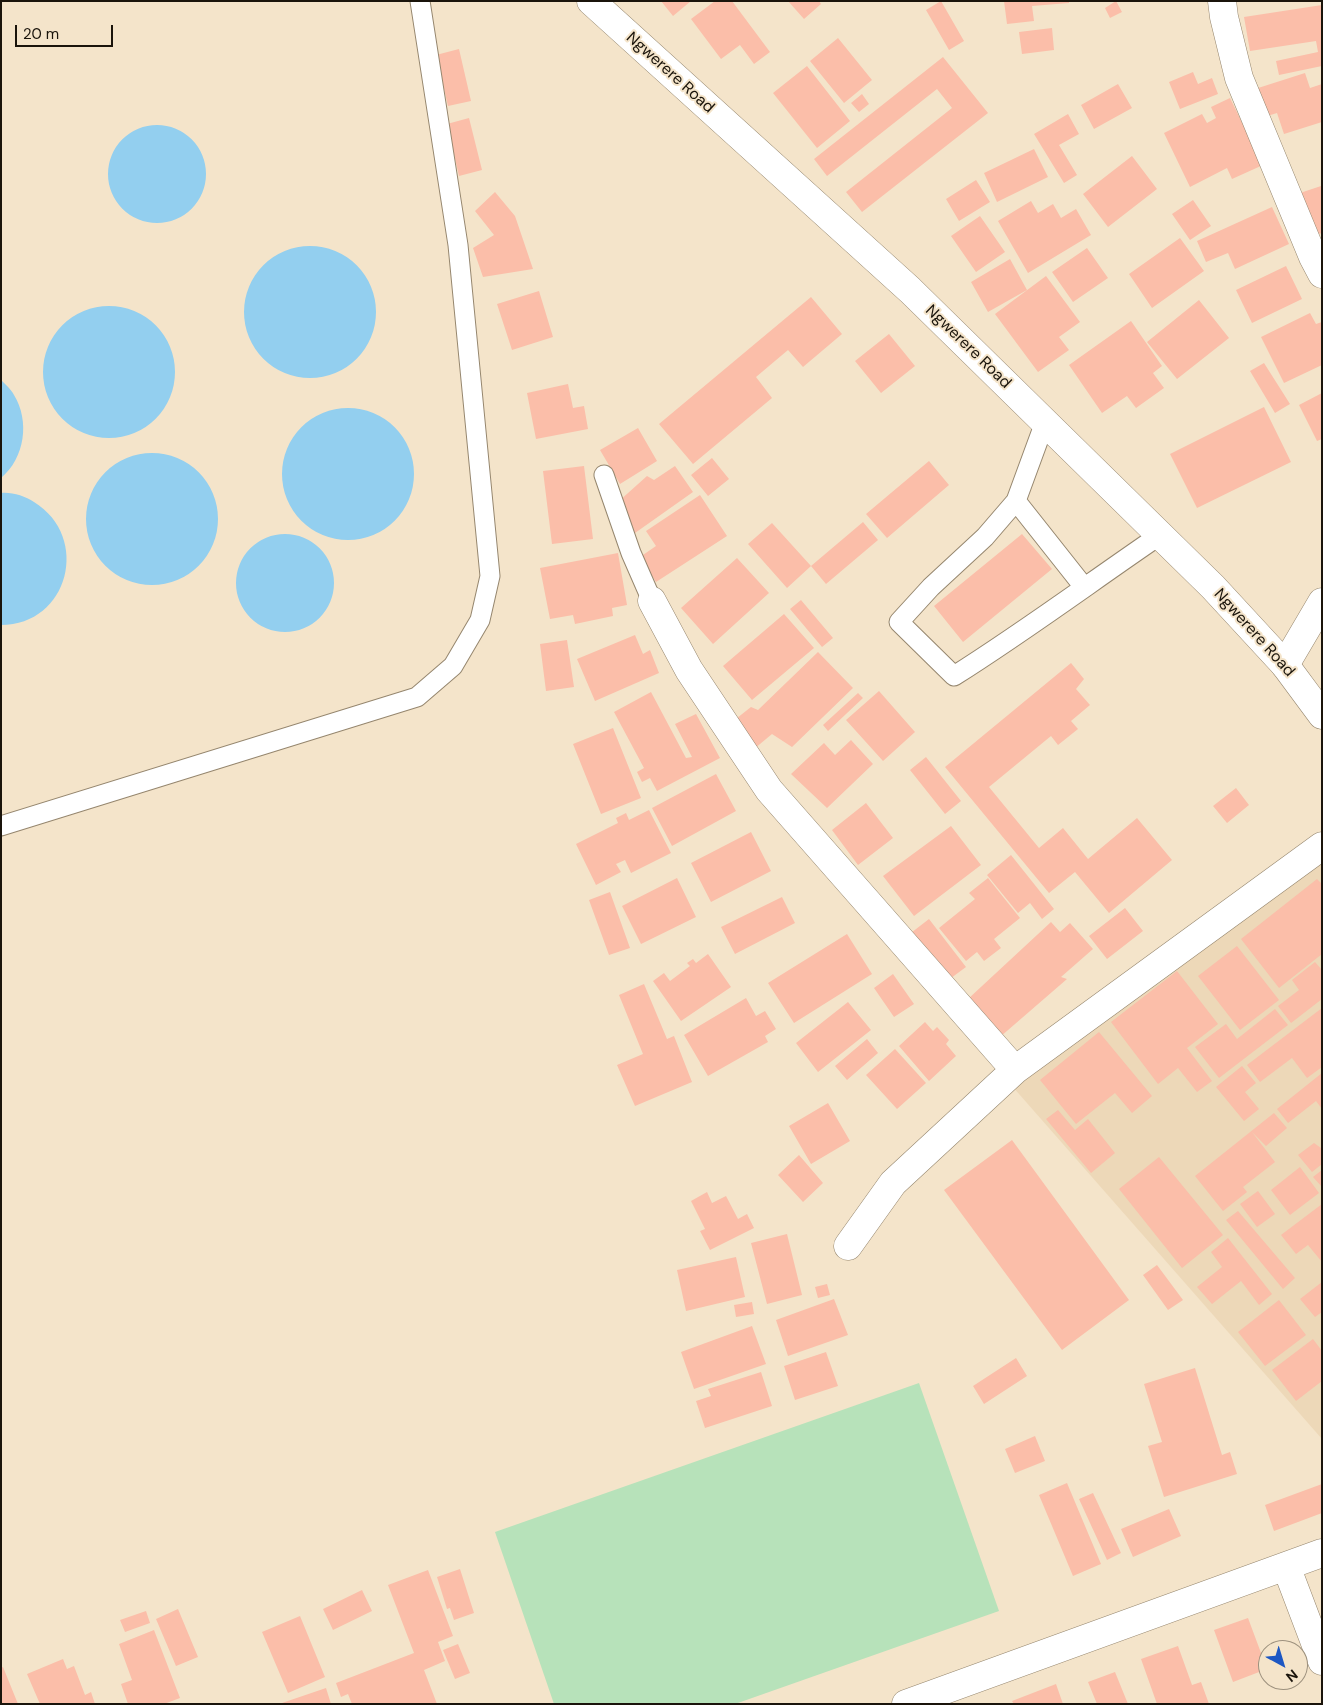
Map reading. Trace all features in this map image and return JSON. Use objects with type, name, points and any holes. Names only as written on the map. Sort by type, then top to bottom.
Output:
[{"type":"street","name":"Ngwerere Road","points":[[591,1],[910,290],[1213,587],[1285,665],[1322,715]]},
{"type":"street","points":[[1222,1],[1239,78],[1322,274]]},
{"type":"street","points":[[652,601],[689,670],[769,790],[1015,1070]]},
{"type":"street","points":[[1285,665],[1322,602]]},
{"type":"street","points":[[848,1246],[893,1183],[1015,1070],[1322,846]]},
{"type":"street","points":[[906,1704],[1322,1553]]},
{"type":"street","points":[[1286,1566],[1322,1661]]},
{"type":"lane","points":[[1,826],[417,696],[452,666],[480,620],[490,576],[458,245],[420,1]]},
{"type":"lane","points":[[1045,422],[1016,501],[985,537],[931,587],[899,622],[954,676],[1002,646],[1160,535]]},
{"type":"lane","points":[[604,475],[631,553],[652,601]]},
{"type":"lane","points":[[1016,501],[1084,587]]},
{"type":"shaded area","points":[[1322,861],[1322,1439],[1012,1086]]},
{"type":"green space","points":[[919,1383],[999,1611],[735,1704],[554,1704],[495,1532]]},
{"type":"water","points":[[157,125],[176,129],[192,139],[202,155],[206,174],[202,193],[192,209],[176,219],[157,223],[138,219],[122,209],[112,193],[108,174],[112,155],[122,139],[138,129]]},
{"type":"water","points":[[310,246],[323,247],[335,251],[357,265],[371,287],[375,299],[375,325],[371,337],[357,359],[335,373],[323,377],[310,378],[297,377],[285,373],[263,359],[249,337],[245,325],[244,312],[245,299],[249,287],[263,265],[285,251],[297,247]]},
{"type":"water","points":[[109,306],[122,307],[134,311],[156,325],[170,347],[174,359],[174,385],[170,397],[156,419],[134,433],[122,437],[109,438],[96,437],[84,433],[62,419],[48,397],[44,385],[43,372],[44,359],[48,347],[62,325],[84,311],[96,307]]},
{"type":"water","points":[[1,380],[14,395],[19,405],[23,427],[20,450],[9,470],[1,478]]},
{"type":"water","points":[[348,408],[361,409],[373,413],[395,427],[409,449],[413,461],[413,487],[409,499],[395,521],[373,535],[361,539],[348,540],[335,539],[323,535],[301,521],[287,499],[283,487],[282,474],[283,461],[287,449],[301,427],[323,413],[335,409]]},
{"type":"water","points":[[152,453],[165,454],[177,458],[199,472],[213,494],[217,506],[217,532],[213,544],[199,566],[177,580],[165,584],[152,585],[139,584],[127,580],[105,566],[91,544],[87,532],[86,519],[87,506],[91,494],[105,472],[127,458],[139,454]]},
{"type":"water","points":[[1,493],[27,498],[52,517],[62,536],[67,556],[64,577],[56,595],[43,611],[24,621],[1,625]]},
{"type":"water","points":[[285,534],[304,538],[320,548],[330,564],[334,583],[330,602],[320,618],[304,628],[285,632],[266,628],[250,618],[240,602],[236,583],[240,564],[250,548],[266,538]]},
{"type":"building","points":[[661,1],[691,1],[673,16]]},
{"type":"building","points":[[715,1],[732,1],[770,52],[754,64],[740,45],[721,59],[691,19]]},
{"type":"building","points":[[788,1],[819,1],[821,4],[804,19]]},
{"type":"building","points":[[941,1],[964,41],[949,50],[926,10]]},
{"type":"building","points":[[1004,1],[1069,1],[1069,3],[1032,6],[1034,21],[1007,24]]},
{"type":"building","points":[[1116,1],[1122,12],[1110,18],[1105,8]]},
{"type":"building","points":[[1322,5],[1322,66],[1279,75],[1276,61],[1318,52],[1316,41],[1250,51],[1244,17]]},
{"type":"building","points":[[1052,28],[1054,50],[1022,54],[1019,32]]},
{"type":"building","points":[[838,38],[872,80],[844,103],[810,61]]},
{"type":"building","points":[[459,49],[471,101],[448,106],[436,55]]},
{"type":"building","points":[[943,57],[988,113],[862,212],[846,192],[952,108],[937,89],[827,176],[814,159]]},
{"type":"building","points":[[807,66],[850,121],[817,148],[773,93]]},
{"type":"building","points":[[1193,72],[1198,84],[1212,78],[1218,94],[1180,109],[1169,82]]},
{"type":"building","points":[[1305,73],[1310,88],[1322,84],[1322,122],[1284,134],[1277,113],[1264,117],[1255,89]]},
{"type":"building","points":[[1118,84],[1132,108],[1094,129],[1081,105]]},
{"type":"building","points":[[862,94],[869,104],[859,112],[851,103]]},
{"type":"building","points":[[1230,98],[1263,165],[1232,179],[1227,168],[1190,187],[1164,133],[1202,114],[1207,123],[1216,118],[1211,107]]},
{"type":"building","points":[[1068,114],[1079,134],[1059,145],[1077,175],[1064,183],[1034,134]]},
{"type":"building","points":[[469,118],[482,170],[459,176],[447,124]]},
{"type":"building","points":[[1034,149],[1048,177],[997,202],[984,173]]},
{"type":"building","points":[[1132,156],[1157,189],[1108,227],[1083,194]]},
{"type":"building","points":[[976,180],[990,202],[959,221],[946,199]]},
{"type":"building","points":[[1321,186],[1322,233],[1309,237],[1297,194]]},
{"type":"building","points":[[495,192],[515,216],[533,269],[483,277],[473,248],[494,235],[475,211]]},
{"type":"building","points":[[1193,200],[1211,226],[1190,240],[1172,214]]},
{"type":"building","points":[[1031,201],[1038,213],[1053,204],[1061,218],[1076,209],[1091,235],[1028,273],[998,221]]},
{"type":"building","points":[[1272,207],[1289,244],[1235,269],[1228,253],[1206,262],[1197,241]]},
{"type":"building","points":[[980,216],[1005,252],[976,272],[951,236]]},
{"type":"building","points":[[1180,238],[1204,271],[1152,308],[1129,274]]},
{"type":"building","points":[[1087,248],[1108,278],[1073,302],[1052,272]]},
{"type":"building","points":[[1010,259],[1027,290],[988,312],[971,282]]},
{"type":"building","points":[[1286,266],[1302,299],[1252,323],[1236,290]]},
{"type":"building","points":[[1046,276],[1080,322],[1059,337],[1069,350],[1038,372],[995,314]]},
{"type":"building","points":[[539,291],[553,337],[512,350],[497,304]]},
{"type":"building","points":[[811,297],[842,334],[803,367],[788,350],[756,377],[772,398],[693,464],[659,424]]},
{"type":"building","points":[[1199,300],[1229,338],[1177,379],[1147,342]]},
{"type":"building","points":[[1310,313],[1316,324],[1322,322],[1322,365],[1284,383],[1261,337]]},
{"type":"building","points":[[1131,321],[1162,366],[1153,373],[1164,388],[1136,408],[1127,396],[1102,413],[1069,365]]},
{"type":"building","points":[[889,334],[915,366],[881,393],[855,361]]},
{"type":"building","points":[[1264,363],[1290,404],[1275,413],[1250,371]]},
{"type":"building","points":[[568,384],[573,408],[584,406],[588,429],[536,439],[527,393]]},
{"type":"building","points":[[1322,393],[1322,439],[1317,441],[1299,405]]},
{"type":"building","points":[[1264,407],[1291,462],[1197,508],[1170,454]]},
{"type":"building","points":[[638,428],[657,461],[620,484],[600,450]]},
{"type":"building","points":[[712,458],[729,479],[708,496],[691,475]]},
{"type":"building","points":[[929,461],[949,485],[887,538],[866,514]]},
{"type":"building","points":[[584,466],[593,539],[552,544],[543,471]]},
{"type":"building","points":[[675,466],[693,492],[635,533],[620,510],[618,502],[647,476],[654,480]]},
{"type":"building","points":[[700,495],[727,536],[656,582],[640,557],[656,546],[646,531]]},
{"type":"building","points":[[863,522],[878,540],[826,584],[811,566]]},
{"type":"building","points":[[772,523],[811,566],[787,588],[748,544]]},
{"type":"building","points":[[1022,534],[1052,569],[963,642],[934,606]]},
{"type":"building","points":[[618,553],[627,605],[612,608],[613,616],[575,624],[573,615],[550,619],[540,568]]},
{"type":"building","points":[[737,558],[769,593],[713,644],[681,608]]},
{"type":"building","points":[[801,600],[833,638],[822,647],[790,609]]},
{"type":"building","points":[[784,614],[814,648],[752,700],[723,666]]},
{"type":"building","points":[[635,635],[643,654],[650,650],[659,673],[595,701],[577,659]]},
{"type":"building","points":[[567,640],[574,687],[546,691],[540,644]]},
{"type":"building","points":[[818,652],[853,688],[792,747],[772,734],[754,749],[732,722],[751,707],[758,710]]},
{"type":"building","points":[[1071,663],[1084,679],[1076,689],[1090,705],[1071,721],[1078,729],[1058,745],[1051,736],[989,787],[1039,848],[1063,828],[1088,859],[1137,818],[1172,860],[1109,913],[1075,872],[1049,893],[945,767]]},
{"type":"building","points":[[879,691],[915,732],[883,761],[846,720]]},
{"type":"building","points":[[651,692],[686,758],[692,757],[675,724],[696,714],[720,758],[657,791],[650,778],[642,782],[637,772],[644,768],[614,712]]},
{"type":"building","points":[[858,693],[863,698],[828,731],[823,725]]},
{"type":"building","points":[[613,728],[641,798],[601,814],[573,744]]},
{"type":"building","points":[[851,740],[873,764],[827,808],[791,774],[824,743],[835,755]]},
{"type":"building","points":[[926,757],[961,801],[945,814],[910,770]]},
{"type":"building","points":[[716,774],[736,811],[672,846],[652,808]]},
{"type":"building","points":[[1236,788],[1249,805],[1227,823],[1213,806]]},
{"type":"building","points":[[866,803],[893,838],[858,865],[832,830]]},
{"type":"building","points":[[649,810],[671,853],[631,873],[625,860],[616,864],[621,872],[596,885],[576,844],[618,823],[616,818],[626,813],[629,820]]},
{"type":"building","points":[[951,826],[981,865],[914,916],[883,876]]},
{"type":"building","points":[[751,832],[771,871],[711,902],[691,863]]},
{"type":"building","points":[[1011,855],[1054,909],[1042,919],[1030,903],[1018,913],[987,875]]},
{"type":"building","points":[[677,878],[696,917],[641,944],[622,906]]},
{"type":"building","points":[[988,878],[1020,918],[994,939],[1001,948],[984,961],[977,952],[966,961],[939,928],[975,899],[969,893]]},
{"type":"building","points":[[1317,879],[1322,884],[1322,954],[1279,988],[1241,939]]},
{"type":"building","points":[[610,892],[630,948],[609,955],[589,900]]},
{"type":"building","points":[[782,897],[795,923],[735,954],[721,927]]},
{"type":"building","points":[[1125,908],[1143,931],[1107,959],[1089,936]]},
{"type":"building","points":[[929,919],[966,967],[943,984],[907,936]]},
{"type":"building","points":[[1051,922],[1060,932],[1070,923],[1093,949],[1061,977],[1067,979],[1000,1037],[968,999]]},
{"type":"building","points":[[847,934],[872,974],[794,1023],[768,983]]},
{"type":"building","points":[[1237,946],[1279,1000],[1240,1030],[1198,976]]},
{"type":"building","points":[[708,954],[731,987],[681,1021],[653,981],[664,973],[670,981],[690,966],[687,963],[693,959],[696,963]]},
{"type":"building","points":[[1315,962],[1322,970],[1322,999],[1291,1023],[1278,1006],[1299,990],[1292,980]]},
{"type":"building","points":[[1177,971],[1218,1024],[1187,1048],[1212,1081],[1197,1092],[1178,1068],[1158,1084],[1111,1022]]},
{"type":"building","points":[[893,974],[914,1004],[894,1017],[874,988]]},
{"type":"building","points":[[644,984],[667,1039],[674,1036],[692,1082],[635,1106],[617,1065],[643,1054],[619,995]]},
{"type":"building","points":[[746,998],[756,1016],[765,1011],[776,1029],[765,1036],[768,1042],[708,1076],[684,1035]]},
{"type":"building","points":[[848,1002],[871,1030],[818,1072],[796,1043]]},
{"type":"building","points":[[1322,1008],[1322,1067],[1307,1078],[1292,1058],[1260,1082],[1247,1065]]},
{"type":"building","points":[[1275,1009],[1288,1025],[1219,1078],[1195,1047],[1226,1024],[1237,1039]]},
{"type":"building","points":[[925,1022],[933,1031],[937,1027],[949,1040],[946,1044],[956,1056],[929,1081],[899,1046]]},
{"type":"building","points":[[1099,1032],[1152,1096],[1132,1113],[1115,1093],[1076,1124],[1040,1080]]},
{"type":"building","points":[[867,1039],[878,1053],[847,1080],[835,1066]]},
{"type":"building","points":[[895,1049],[926,1083],[897,1109],[866,1075]]},
{"type":"building","points":[[1242,1066],[1256,1083],[1245,1092],[1259,1109],[1244,1121],[1216,1087]]},
{"type":"building","points":[[1322,1073],[1322,1109],[1316,1101],[1288,1123],[1277,1109]]},
{"type":"building","points":[[828,1103],[850,1141],[811,1164],[789,1126]]},
{"type":"building","points":[[1058,1110],[1075,1130],[1088,1119],[1115,1153],[1091,1173],[1046,1119]]},
{"type":"building","points":[[1274,1113],[1287,1128],[1266,1146],[1252,1132],[1275,1162],[1243,1187],[1247,1192],[1223,1211],[1195,1176]]},
{"type":"building","points":[[1012,1140],[1129,1300],[1062,1350],[944,1190]]},
{"type":"building","points":[[1314,1143],[1322,1147],[1322,1164],[1312,1172],[1298,1155]]},
{"type":"building","points":[[799,1155],[823,1183],[803,1202],[778,1175]]},
{"type":"building","points":[[1159,1157],[1223,1235],[1182,1268],[1119,1189]]},
{"type":"building","points":[[1300,1167],[1319,1193],[1290,1215],[1271,1190]]},
{"type":"building","points":[[1322,1170],[1322,1187],[1313,1177]]},
{"type":"building","points":[[1258,1191],[1275,1214],[1257,1227],[1240,1204]]},
{"type":"building","points":[[707,1192],[712,1203],[726,1196],[738,1219],[747,1214],[754,1228],[710,1250],[700,1231],[705,1229],[691,1201]]},
{"type":"building","points":[[1322,1204],[1322,1262],[1308,1245],[1296,1254],[1281,1235]]},
{"type":"building","points":[[1238,1211],[1295,1278],[1283,1289],[1226,1220]]},
{"type":"building","points":[[787,1234],[802,1295],[767,1304],[751,1243]]},
{"type":"building","points":[[1228,1238],[1272,1294],[1259,1305],[1241,1281],[1212,1304],[1197,1287],[1222,1267],[1211,1252]]},
{"type":"building","points":[[736,1257],[745,1297],[686,1311],[677,1270]]},
{"type":"building","points":[[1157,1265],[1183,1300],[1168,1310],[1143,1275]]},
{"type":"building","points":[[1322,1282],[1322,1312],[1315,1317],[1300,1299]]},
{"type":"building","points":[[827,1284],[830,1295],[818,1298],[815,1287]]},
{"type":"building","points":[[834,1299],[848,1335],[788,1356],[776,1320]]},
{"type":"building","points":[[1279,1300],[1306,1335],[1265,1366],[1238,1332]]},
{"type":"building","points":[[752,1302],[754,1314],[736,1317],[734,1305]]},
{"type":"building","points":[[752,1326],[766,1364],[694,1389],[681,1352]]},
{"type":"building","points":[[1313,1339],[1322,1351],[1322,1381],[1296,1401],[1272,1370]]},
{"type":"building","points":[[826,1352],[838,1386],[795,1400],[784,1366]]},
{"type":"building","points":[[1016,1358],[1027,1376],[984,1404],[973,1386]]},
{"type":"building","points":[[1195,1368],[1222,1455],[1230,1452],[1237,1474],[1164,1497],[1148,1446],[1162,1442],[1144,1384]]},
{"type":"building","points":[[761,1372],[772,1406],[705,1428],[696,1401],[711,1396],[708,1389]]},
{"type":"building","points":[[1035,1436],[1045,1461],[1015,1473],[1005,1449]]},
{"type":"building","points":[[1067,1483],[1101,1564],[1073,1576],[1039,1495]]},
{"type":"building","points":[[1322,1484],[1322,1513],[1274,1531],[1265,1505]]},
{"type":"building","points":[[1093,1493],[1121,1553],[1107,1560],[1079,1499]]},
{"type":"building","points":[[1169,1509],[1181,1536],[1133,1557],[1121,1529]]},
{"type":"building","points":[[460,1569],[474,1613],[454,1620],[450,1608],[447,1609],[437,1577]]},
{"type":"building","points":[[428,1570],[453,1636],[438,1642],[445,1661],[424,1670],[437,1704],[352,1704],[348,1694],[341,1697],[336,1683],[414,1653],[388,1585]]},
{"type":"building","points":[[362,1590],[372,1611],[333,1630],[323,1609]]},
{"type":"building","points":[[178,1609],[198,1657],[176,1666],[156,1619]]},
{"type":"building","points":[[146,1611],[150,1623],[125,1632],[120,1620]]},
{"type":"building","points":[[300,1616],[325,1677],[288,1693],[262,1632]]},
{"type":"building","points":[[1248,1618],[1258,1645],[1258,1672],[1233,1682],[1214,1630]]},
{"type":"building","points":[[154,1630],[180,1698],[164,1704],[128,1704],[121,1684],[132,1680],[119,1644]]},
{"type":"building","points":[[458,1644],[470,1673],[455,1679],[443,1650]]},
{"type":"building","points":[[1178,1646],[1192,1685],[1201,1682],[1209,1704],[1157,1704],[1141,1659]]},
{"type":"building","points":[[63,1659],[67,1669],[74,1666],[85,1695],[91,1692],[95,1704],[40,1704],[27,1674]]},
{"type":"building","points":[[3,1667],[18,1704],[1,1704],[1,1668]]},
{"type":"building","points":[[1115,1672],[1128,1704],[1097,1704],[1088,1682]]},
{"type":"building","points":[[1056,1684],[1063,1704],[1014,1704],[1012,1701]]},
{"type":"building","points":[[326,1688],[331,1704],[282,1704],[282,1703]]}]
